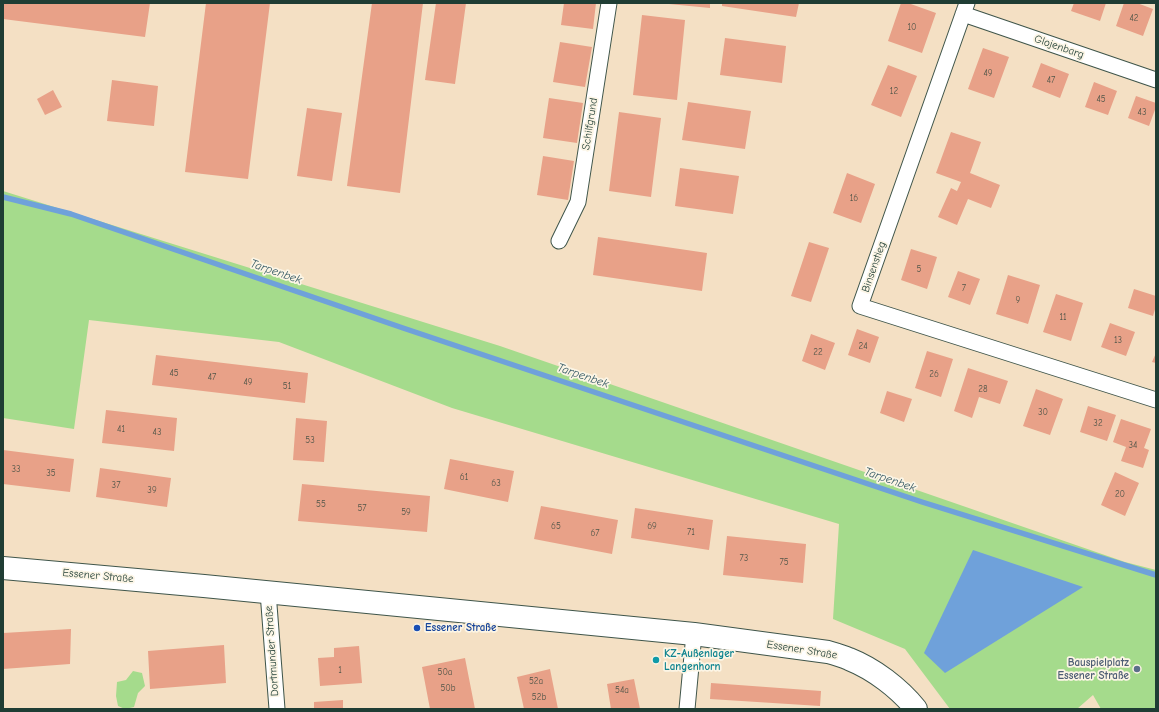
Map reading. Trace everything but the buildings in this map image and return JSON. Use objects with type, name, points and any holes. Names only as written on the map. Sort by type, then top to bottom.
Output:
[{"type":"street","name":"Schilfgrund","points":[[559,241],[578,202],[609,3]]},
{"type":"street","name":"Glojenbarg","points":[[965,9],[1156,80]]},
{"type":"street","name":"Binsenstieg","points":[[965,9],[860,306],[1156,400]]},
{"type":"street","name":"Essener Straße","points":[[3,568],[268,592],[694,634],[828,652],[849,659],[871,670],[905,696],[916,709]]},
{"type":"street","name":"Dortmunder Straße","points":[[268,592],[277,709]]},
{"type":"street","points":[[687,709],[694,634]]},
{"type":"green space","points":[[3,191],[500,346],[1125,562],[1156,570],[1156,709],[1101,709],[1093,695],[1077,709],[950,709],[905,649],[833,619],[839,524],[452,408],[279,342],[89,320],[74,429],[3,418]]},
{"type":"green space","points":[[133,671],[142,673],[145,686],[138,693],[134,707],[125,709],[118,706],[116,696],[117,682],[126,680]]},
{"type":"water","points":[[973,550],[1083,587],[945,673],[924,653]]},
{"type":"waterway","name":"Tarpenbek","points":[[3,197],[71,214],[403,328],[922,502],[1156,575]]},
{"type":"place","name":"Essener Straße","points":[[417,628]]},
{"type":"place","name":"KZ-Außenlager Langenhorn","points":[[656,660]]},
{"type":"place","name":"Bauspielplatz Essener Straße","points":[[1137,669]]}]
